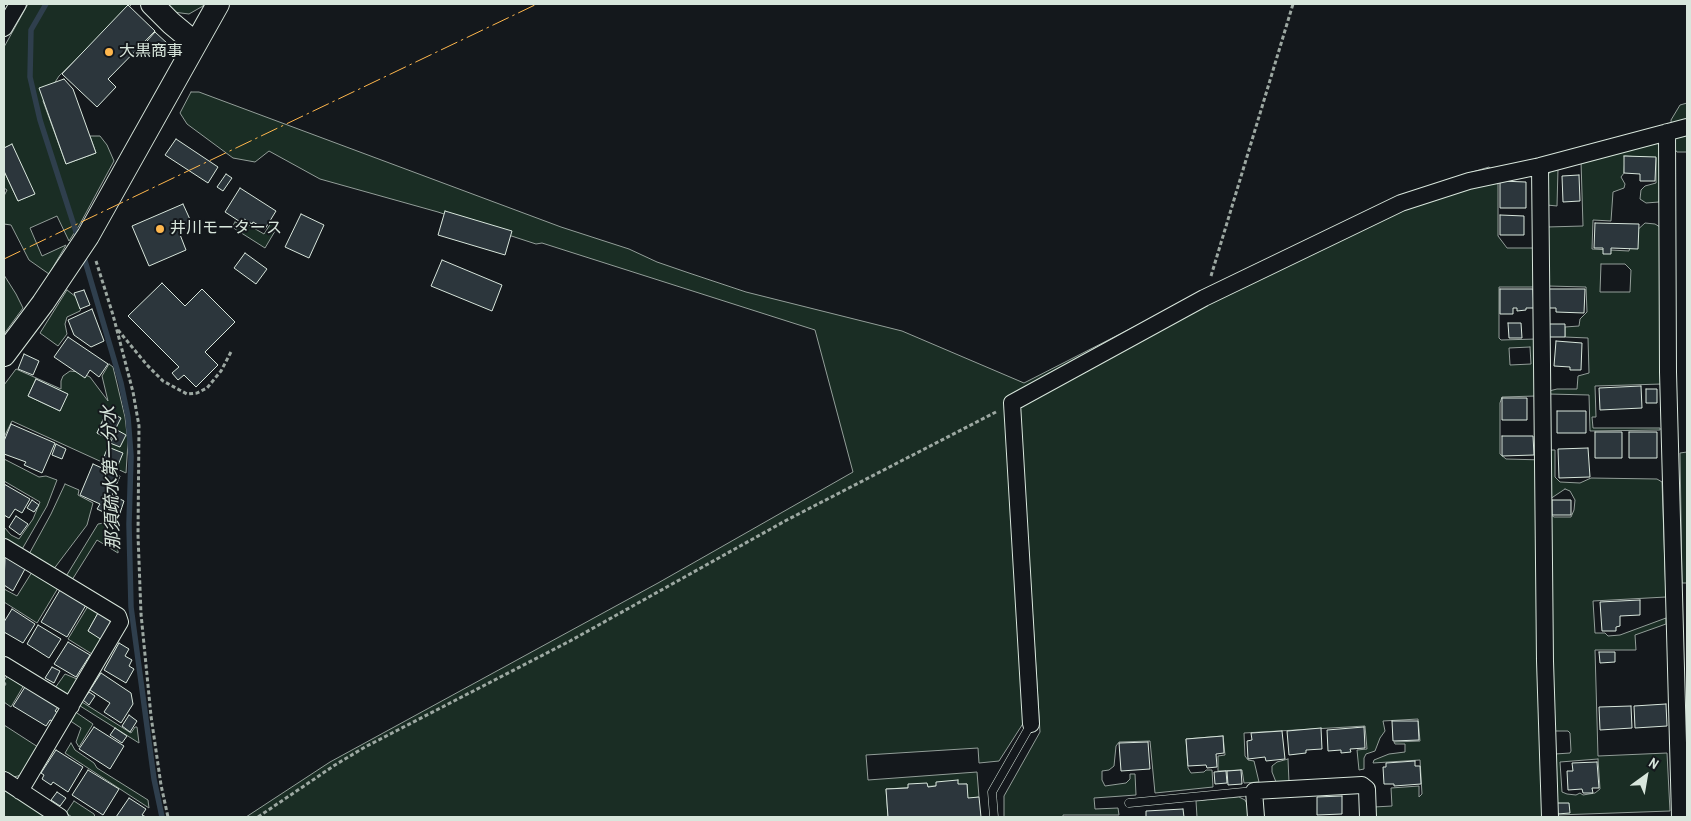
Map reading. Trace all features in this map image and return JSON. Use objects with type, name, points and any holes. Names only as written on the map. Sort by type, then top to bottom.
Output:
[{"type":"street","points":[[4,28],[18,4]]},
{"type":"street","points":[[152,4],[195,43]]},
{"type":"street","points":[[4,355],[43,303],[88,236],[218,4]]},
{"type":"street","points":[[1031,724],[1012,403],[1204,298],[1401,203],[1469,181],[1540,166],[1687,127]]},
{"type":"street","points":[[1667,132],[1668,372],[1680,817]]},
{"type":"street","points":[[1540,166],[1545,632],[1550,817]]},
{"type":"street","points":[[4,547],[118,616],[120,622],[20,791]]},
{"type":"street","points":[[4,665],[71,706]]},
{"type":"street","points":[[4,780],[60,817]]},
{"type":"street","points":[[1256,817],[1254,791],[1362,785],[1367,790],[1368,817]]},
{"type":"lane","points":[[994,817],[992,792],[1031,724]]},
{"type":"lane","points":[[1128,802],[1254,791]]},
{"type":"path","points":[[1204,298],[1293,4]]},
{"type":"path","points":[[88,236],[116,327],[132,392],[138,426],[138,535],[141,614],[151,716],[161,785],[168,817]]},
{"type":"path","points":[[116,327],[147,366],[164,381],[187,394],[197,393],[207,388],[221,371],[232,350]]},
{"type":"path","points":[[258,817],[334,765],[365,747],[570,641],[785,521],[1012,403]]},
{"type":"green space","points":[[28,4],[132,4],[59,76],[43,101],[66,164],[96,153],[90,136],[100,136],[107,145],[114,161],[69,241],[57,216],[30,228],[42,256],[66,245],[49,274],[29,260],[11,225],[4,224],[4,196],[7,190],[4,188],[4,171],[18,201],[34,194],[12,145],[4,148],[4,47]]},
{"type":"green space","points":[[164,4],[204,4],[189,14],[173,12]]},
{"type":"green space","points":[[191,92],[199,92],[561,227],[629,249],[657,262],[689,273],[746,292],[902,331],[1024,383],[1222,282],[1459,176],[1489,167],[1498,178],[1498,236],[1507,248],[1533,248],[1534,287],[1499,287],[1499,338],[1501,340],[1536,339],[1536,396],[1502,397],[1500,403],[1500,454],[1506,459],[1544,460],[1548,450],[1555,450],[1555,477],[1560,482],[1580,483],[1591,478],[1657,479],[1662,482],[1666,597],[1593,601],[1595,633],[1605,633],[1608,636],[1620,635],[1666,618],[1666,624],[1635,635],[1636,650],[1595,650],[1598,756],[1667,753],[1670,811],[1557,815],[1555,754],[1570,753],[1571,751],[1570,733],[1568,731],[1553,731],[1546,817],[1375,817],[1374,807],[1392,806],[1391,788],[1419,786],[1419,797],[1422,794],[1420,760],[1373,763],[1374,760],[1389,754],[1405,752],[1405,744],[1395,744],[1394,742],[1420,741],[1418,719],[1383,721],[1385,731],[1375,751],[1366,754],[1364,769],[1359,770],[1357,750],[1367,749],[1365,726],[1244,733],[1245,756],[1248,760],[1254,761],[1259,782],[1244,783],[1242,770],[1218,771],[1218,756],[1225,755],[1223,736],[1186,739],[1188,768],[1191,773],[1212,770],[1213,787],[1155,793],[1150,741],[1119,742],[1116,746],[1114,766],[1109,770],[1102,771],[1102,780],[1105,786],[1126,783],[1130,779],[1130,774],[1135,774],[1136,795],[1094,798],[1095,809],[1118,808],[1119,815],[1004,817],[1004,796],[1040,732],[1021,432],[1006,430],[1024,722],[999,761],[979,763],[978,748],[866,755],[868,780],[977,772],[979,797],[967,799],[967,784],[886,789],[888,817],[246,817],[330,762],[658,583],[853,472],[815,330],[542,243],[536,244],[438,212],[320,179],[269,151],[255,162],[233,158],[187,124],[180,113]],"holes":[[[1530,347],[1531,364],[1510,365],[1509,348]],[[1565,489],[1570,491],[1575,500],[1571,517],[1554,517],[1551,515],[1550,499]],[[1598,759],[1600,789],[1595,793],[1583,795],[1580,793],[1576,795],[1562,792],[1560,762]]]},
{"type":"green space","points":[[1687,103],[1687,152],[1677,152],[1673,147],[1671,120],[1680,105]]},
{"type":"green space","points":[[1656,141],[1660,145],[1659,202],[1646,203],[1640,199],[1641,190],[1645,186],[1656,183],[1656,158],[1625,156],[1624,173],[1621,177],[1625,184],[1624,188],[1613,192],[1611,221],[1593,220],[1592,249],[1629,251],[1634,233],[1645,223],[1655,224],[1660,227],[1662,384],[1595,386],[1596,417],[1592,417],[1593,428],[1660,428],[1660,430],[1590,431],[1589,395],[1549,394],[1549,391],[1557,389],[1577,389],[1578,376],[1589,373],[1588,338],[1565,337],[1565,327],[1579,326],[1580,319],[1587,312],[1586,287],[1548,286],[1547,227],[1583,226],[1581,161]],"holes":[[[1601,264],[1625,264],[1631,270],[1630,292],[1600,292]]]},
{"type":"green space","points":[[1558,169],[1557,206],[1547,205],[1547,176],[1550,172]]},
{"type":"green space","points":[[235,222],[242,225],[245,223],[264,234],[271,223],[278,226],[265,248],[232,227]]},
{"type":"green space","points":[[4,275],[23,308],[4,334]]},
{"type":"green space","points":[[67,290],[80,300],[82,305],[80,311],[67,317],[65,324],[67,334],[58,346],[40,333]]},
{"type":"green space","points":[[109,364],[113,367],[125,417],[128,442],[126,473],[12,421],[4,437],[4,385],[16,369],[61,389],[63,376],[70,371],[79,372],[90,377],[108,401],[102,376]],"holes":[[[36,379],[67,394],[60,411],[28,396]],[[107,411],[120,418],[110,439],[97,433]]]},
{"type":"green space","points":[[1687,452],[1687,583],[1682,583],[1680,453]]},
{"type":"green space","points":[[4,459],[39,477],[46,476],[57,480],[47,506],[21,551],[4,541],[4,527],[11,535],[19,539],[33,519],[40,502],[4,481]]},
{"type":"green space","points":[[65,484],[79,490],[78,495],[93,503],[87,525],[53,570],[28,556]]},
{"type":"green space","points":[[104,523],[118,529],[118,553],[97,540],[72,580],[65,578],[98,524]]},
{"type":"green space","points":[[32,572],[58,588],[37,623],[4,602],[4,589],[17,596]]},
{"type":"green space","points":[[88,606],[98,613],[88,631],[104,640],[69,697],[55,688],[65,674],[77,679],[92,654],[68,639]]},
{"type":"green space","points":[[97,672],[100,674],[82,702],[131,733],[137,727],[139,743],[77,704]]},
{"type":"green space","points":[[8,675],[24,685],[11,707],[4,702],[4,687],[6,684],[4,681]]},
{"type":"green space","points":[[74,711],[93,724],[79,747],[76,742],[81,728],[69,720]]},
{"type":"green space","points":[[4,725],[38,747],[21,775],[14,777],[4,771]]},
{"type":"green space","points":[[71,743],[75,750],[94,763],[97,768],[148,800],[149,808],[65,753]]},
{"type":"green space","points":[[1288,759],[1289,782],[1276,782],[1272,766],[1277,762]]},
{"type":"green space","points":[[4,787],[49,817],[4,817]]},
{"type":"green space","points":[[1239,797],[1245,800],[1250,809],[1251,817],[1197,817],[1196,801]]},
{"type":"green space","points":[[74,801],[94,814],[95,817],[72,817],[66,813]]},
{"type":"building","points":[[128,5],[155,31],[108,79],[116,87],[97,107],[62,74]]},
{"type":"building","points":[[155,32],[168,44],[160,53],[147,41]]},
{"type":"building","points":[[64,79],[73,89],[96,153],[66,164],[39,88]]},
{"type":"building","points":[[176,139],[218,167],[208,183],[165,155]]},
{"type":"building","points":[[12,144],[35,194],[18,201],[4,171],[4,148]]},
{"type":"building","points":[[1624,156],[1656,157],[1655,181],[1640,181],[1640,174],[1624,173]]},
{"type":"building","points":[[226,174],[232,178],[223,191],[217,187]]},
{"type":"building","points":[[1579,175],[1580,201],[1563,202],[1562,176]]},
{"type":"building","points":[[1500,181],[1526,182],[1526,208],[1500,208]]},
{"type":"building","points":[[240,188],[276,211],[265,229],[244,219],[242,223],[225,212]]},
{"type":"building","points":[[183,204],[193,226],[179,232],[186,250],[149,266],[132,226]]},
{"type":"building","points":[[445,211],[512,231],[505,255],[438,235]]},
{"type":"building","points":[[301,214],[324,225],[309,258],[285,247]]},
{"type":"building","points":[[1500,215],[1524,216],[1524,235],[1500,235]]},
{"type":"building","points":[[1595,223],[1639,224],[1638,249],[1611,248],[1611,254],[1603,254],[1603,248],[1594,248]]},
{"type":"building","points":[[245,253],[267,269],[256,284],[234,268]]},
{"type":"building","points":[[442,260],[502,285],[492,311],[431,286]]},
{"type":"building","points":[[162,283],[185,306],[202,289],[235,322],[205,352],[218,365],[196,387],[184,375],[178,380],[172,373],[179,367],[128,316]]},
{"type":"building","points":[[1500,289],[1533,289],[1534,308],[1517,311],[1517,308],[1513,308],[1513,314],[1500,314]]},
{"type":"building","points":[[1549,289],[1585,289],[1584,313],[1556,312],[1556,308],[1549,308]]},
{"type":"building","points":[[84,290],[90,305],[80,309],[74,293]]},
{"type":"building","points":[[92,309],[104,341],[91,347],[74,335],[68,320]]},
{"type":"building","points":[[1508,323],[1521,323],[1522,338],[1509,338]]},
{"type":"building","points":[[1549,324],[1565,324],[1565,337],[1549,337]]},
{"type":"building","points":[[68,337],[108,364],[99,377],[90,370],[85,378],[54,357]]},
{"type":"building","points":[[1556,341],[1582,343],[1581,370],[1570,370],[1570,367],[1554,366]]},
{"type":"building","points":[[24,354],[39,361],[33,375],[18,369]]},
{"type":"building","points":[[36,379],[68,394],[60,411],[28,396]]},
{"type":"building","points":[[1641,386],[1642,408],[1600,410],[1599,388]]},
{"type":"building","points":[[1646,389],[1657,389],[1657,403],[1646,403]]},
{"type":"building","points":[[1502,398],[1527,398],[1527,420],[1502,420]]},
{"type":"building","points":[[107,411],[121,418],[110,440],[97,433]]},
{"type":"building","points":[[1557,411],[1586,411],[1586,433],[1557,433]]},
{"type":"building","points":[[11,424],[55,443],[42,473],[24,465],[26,462],[4,454],[4,441]]},
{"type":"building","points":[[117,430],[126,435],[120,447],[110,443]]},
{"type":"building","points":[[1595,432],[1622,432],[1622,458],[1595,458]]},
{"type":"building","points":[[1629,432],[1657,432],[1657,458],[1629,458]]},
{"type":"building","points":[[1502,436],[1533,436],[1534,455],[1502,456]]},
{"type":"building","points":[[56,444],[66,449],[62,459],[52,455]]},
{"type":"building","points":[[108,447],[123,453],[118,465],[103,459]]},
{"type":"building","points":[[1588,448],[1590,477],[1559,478],[1558,449]]},
{"type":"building","points":[[93,464],[120,476],[112,495],[124,501],[118,519],[97,509],[100,504],[80,495]]},
{"type":"building","points":[[4,484],[30,499],[22,513],[15,509],[9,518],[4,515]]},
{"type":"building","points":[[32,500],[39,505],[34,512],[27,508]]},
{"type":"building","points":[[1552,500],[1571,500],[1571,515],[1552,515]]},
{"type":"building","points":[[16,516],[28,524],[20,535],[9,527]]},
{"type":"building","points":[[5,557],[25,569],[13,591],[4,585]]},
{"type":"building","points":[[60,590],[86,605],[67,637],[41,622]]},
{"type":"building","points":[[1640,600],[1640,615],[1620,616],[1620,626],[1616,627],[1616,631],[1602,631],[1600,602]]},
{"type":"building","points":[[12,609],[35,624],[23,643],[4,632],[4,622]]},
{"type":"building","points":[[98,613],[110,620],[111,625],[102,640],[88,631]]},
{"type":"building","points":[[38,625],[61,639],[49,658],[27,644]]},
{"type":"building","points":[[68,642],[90,655],[76,677],[54,664]]},
{"type":"building","points":[[119,643],[129,649],[125,656],[132,660],[129,666],[134,669],[126,683],[104,670]]},
{"type":"building","points":[[1599,652],[1615,652],[1615,662],[1600,663]]},
{"type":"building","points":[[52,667],[60,671],[54,683],[45,678]]},
{"type":"building","points":[[101,673],[131,693],[133,704],[121,723],[104,712],[110,703],[90,690]]},
{"type":"building","points":[[25,687],[58,707],[55,711],[58,713],[53,721],[50,720],[46,726],[13,706]]},
{"type":"building","points":[[89,692],[95,696],[89,705],[83,700]]},
{"type":"building","points":[[1666,704],[1667,726],[1635,728],[1634,706]]},
{"type":"building","points":[[1631,706],[1632,728],[1600,730],[1599,707]]},
{"type":"building","points":[[129,715],[137,721],[130,732],[122,726]]},
{"type":"building","points":[[1392,721],[1418,721],[1419,740],[1393,741]]},
{"type":"building","points":[[94,727],[124,746],[110,769],[79,749]]},
{"type":"building","points":[[1364,727],[1365,748],[1350,749],[1351,752],[1341,753],[1341,750],[1328,751],[1327,730]]},
{"type":"building","points":[[115,728],[127,736],[122,743],[110,735]]},
{"type":"building","points":[[1321,728],[1322,749],[1306,750],[1306,753],[1289,755],[1287,731]]},
{"type":"building","points":[[1282,731],[1285,759],[1266,761],[1265,757],[1248,759],[1247,741],[1252,740],[1251,733]]},
{"type":"building","points":[[1223,736],[1224,753],[1216,754],[1217,767],[1207,768],[1206,765],[1188,766],[1186,739]]},
{"type":"building","points":[[1148,742],[1150,769],[1121,771],[1119,743]]},
{"type":"building","points":[[56,750],[83,767],[68,792],[53,782],[51,785],[42,779],[44,775],[41,773]]},
{"type":"building","points":[[1415,761],[1415,766],[1420,766],[1421,784],[1394,786],[1394,784],[1384,784],[1383,767],[1386,767],[1386,763]]},
{"type":"building","points":[[1597,762],[1599,788],[1592,788],[1593,793],[1583,793],[1582,789],[1568,790],[1567,771],[1573,771],[1572,763]]},
{"type":"building","points":[[88,770],[119,789],[103,815],[72,795]]},
{"type":"building","points":[[1241,770],[1242,784],[1228,785],[1227,771]]},
{"type":"building","points":[[1226,771],[1227,783],[1215,784],[1214,772]]},
{"type":"building","points":[[958,780],[958,784],[967,784],[968,798],[979,797],[981,817],[888,817],[886,789],[908,788],[908,784],[927,783],[928,787],[936,786],[936,782]]},
{"type":"building","points":[[57,792],[66,798],[60,806],[51,800]]},
{"type":"building","points":[[1342,796],[1342,814],[1317,815],[1317,797]]},
{"type":"building","points":[[129,798],[146,809],[142,815],[146,817],[116,817]]},
{"type":"building","points":[[1557,803],[1569,803],[1570,813],[1557,814]]},
{"type":"building","points":[[1183,809],[1184,817],[1146,817],[1146,811]]},
{"type":"waterway","name":"那須疏水第一分水","points":[[46,4],[31,30],[30,77],[40,120],[79,241]]},
{"type":"waterway","name":"那須疏水第一分水","points":[[83,254],[121,383],[128,417],[131,456],[129,524],[131,607],[154,779],[162,817]]},
{"type":"power","points":[[4,259],[537,4]]},
{"type":"place","name":"大黒商事","points":[[109,52]]},
{"type":"place","name":"井川モータース","points":[[160,229]]}]
